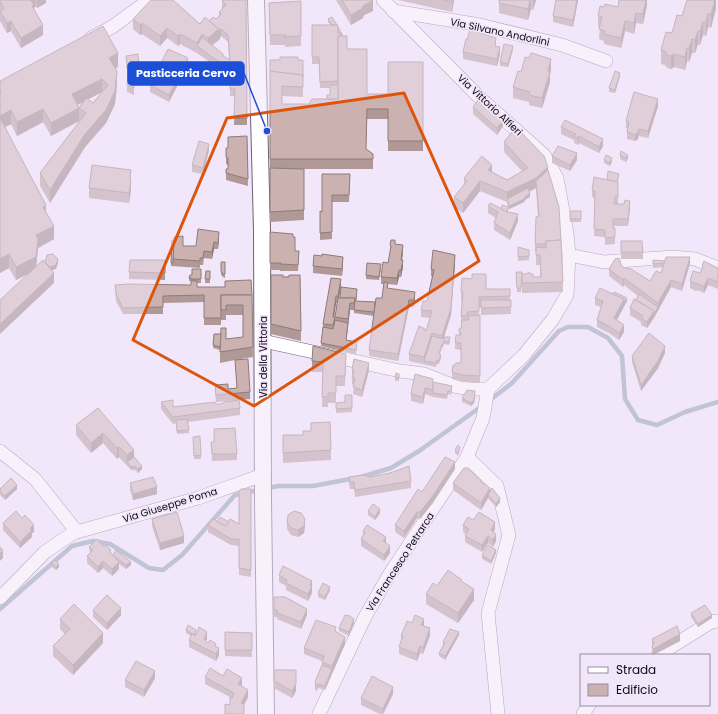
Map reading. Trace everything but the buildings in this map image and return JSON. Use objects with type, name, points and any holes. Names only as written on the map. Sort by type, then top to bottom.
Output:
[{"type":"street","points":[[77,46],[112,27],[150,0]]},
{"type":"street","name":"Via della Vittoria","points":[[256,0],[261,151],[263,341],[262,488],[266,714]]},
{"type":"street","name":"Via Vittorio Alfieri","points":[[383,0],[480,98],[544,155],[557,178],[567,233],[569,255],[567,295],[553,319],[524,355],[488,389]]},
{"type":"street","name":"Via Silvano Andorlini","points":[[393,11],[480,25],[562,45],[606,61]]},
{"type":"street","points":[[569,255],[604,262],[680,258],[695,259],[718,268]]},
{"type":"street","points":[[263,341],[400,371],[424,374],[454,386],[470,389],[488,389],[483,418],[467,457],[497,486],[509,535],[488,613],[498,714]]},
{"type":"street","points":[[0,451],[35,479],[77,532]]},
{"type":"street","name":"Via Francesco Petrarca","points":[[319,714],[365,617],[389,575],[467,457]]},
{"type":"street","name":"Via Giuseppe Poma","points":[[0,598],[45,552],[73,533],[198,498],[262,488]]},
{"type":"street","points":[[660,654],[711,622],[718,621]]},
{"type":"highlighted area","points":[[404,93],[479,261],[254,406],[133,340],[227,118]]},
{"type":"waterway","points":[[490,400],[512,383],[559,331],[568,327],[588,327],[608,338],[622,356],[625,399],[638,420],[657,425],[685,412],[718,402]]},
{"type":"waterway","points":[[0,609],[72,546],[93,541],[110,544],[149,568],[163,570],[182,555],[235,495],[278,486],[313,486],[361,477],[391,468],[419,451],[482,406]]},
{"type":"place","name":"Pasticceria Cervo","points":[[267,131]]}]
